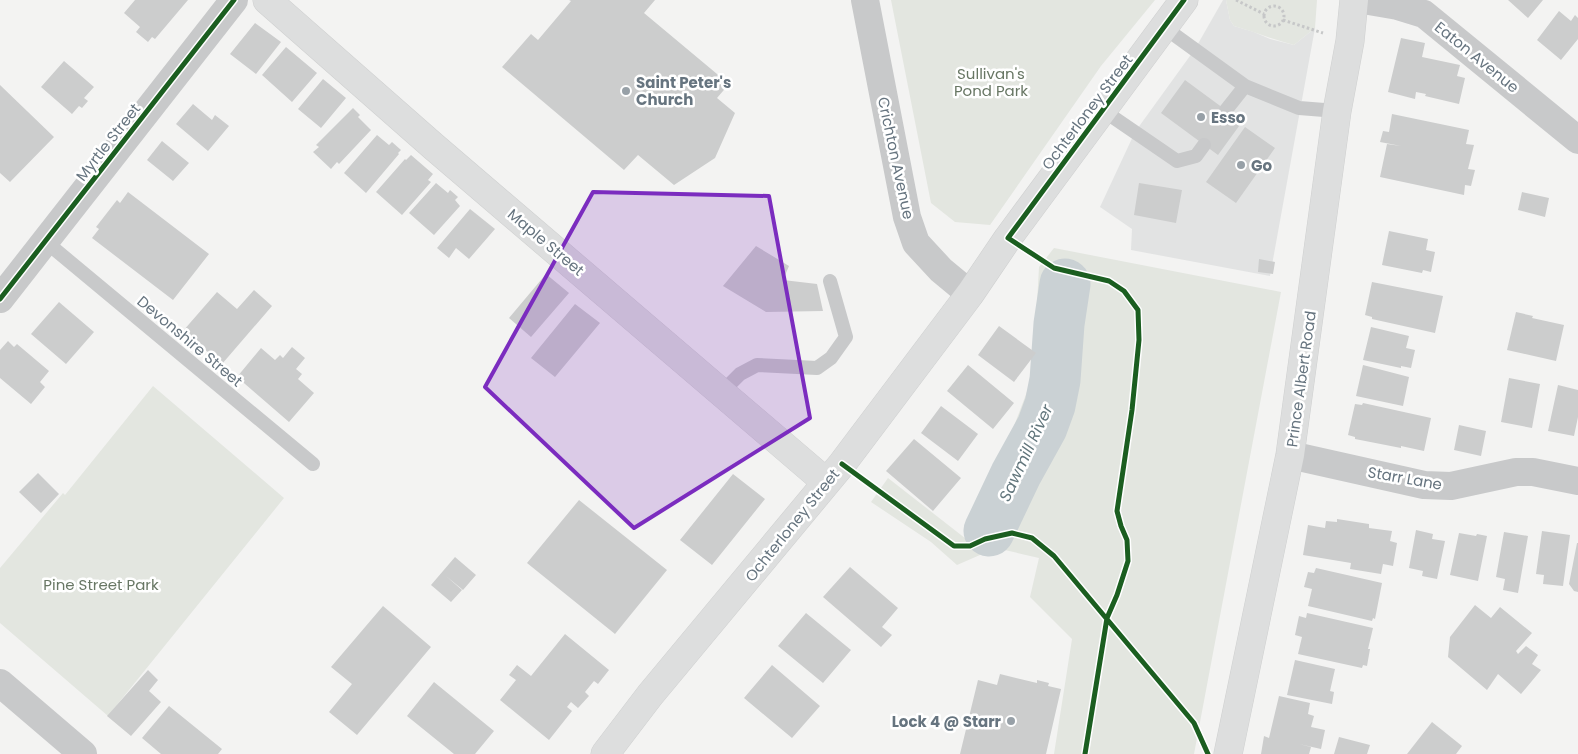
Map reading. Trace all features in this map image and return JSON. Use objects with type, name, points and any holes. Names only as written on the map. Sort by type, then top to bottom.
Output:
[{"type":"main road","name":"Maple Street","points":[[267,0],[433,146],[826,482]]},
{"type":"main road","name":"Ochterloney Street","points":[[605,754],[650,695],[746,582],[842,464],[970,294],[1008,238],[1184,0]]},
{"type":"main road","name":"Prince Albert Road","points":[[1228,754],[1290,455],[1337,111],[1350,41],[1354,0]]},
{"type":"street","name":"Myrtle Street","points":[[0,299],[234,0]]},
{"type":"street","name":"Crichton Avenue","points":[[865,0],[907,217],[916,243],[941,270],[970,294]]},
{"type":"street","name":"Eaton Avenue","points":[[1362,0],[1398,6],[1424,14],[1578,140]]},
{"type":"street","name":"Starr Lane","points":[[1290,455],[1424,485],[1451,486],[1516,472],[1533,472],[1578,481]]},
{"type":"street","points":[[0,683],[83,754]]},
{"type":"lane","points":[[1165,28],[1245,86],[1299,108],[1337,111]]},
{"type":"lane","points":[[1226,110],[1245,86]]},
{"type":"lane","points":[[1104,110],[1176,161],[1196,156],[1204,145]]},
{"type":"lane","name":"Devonshire Street","points":[[46,242],[313,464]]},
{"type":"lane","points":[[721,393],[740,374],[757,366],[818,368],[831,358],[846,337],[830,281]]},
{"type":"path","points":[[1236,0],[1264,14]]},
{"type":"path","points":[[1278,7],[1284,14],[1283,20],[1276,26],[1270,25],[1265,20],[1264,14],[1268,8],[1278,7]]},
{"type":"path","points":[[1283,20],[1350,41]]},
{"type":"highlighted area","points":[[593,192],[769,196],[810,418],[634,528],[485,387]]},
{"type":"shaded area","name":"Esso","points":[[1223,0],[1226,0],[1230,20],[1234,26],[1270,39],[1294,45],[1315,28],[1270,276],[1131,250],[1132,229],[1100,207],[1135,132],[1195,49]]},
{"type":"green space","name":"Sullivan's Pond Park","points":[[891,0],[1155,0],[1101,66],[990,225],[955,222],[931,203]]},
{"type":"green space","points":[[1226,0],[1317,0],[1315,28],[1294,45],[1279,41],[1234,26],[1230,20]]},
{"type":"green space","points":[[1054,248],[1281,292],[1194,754],[1054,754],[1072,639],[1030,597],[1039,558],[996,548],[957,565],[931,542],[871,502],[888,478],[970,542],[1033,376],[1039,267]]},
{"type":"green space","name":"Pine Street Park","points":[[153,386],[284,498],[108,716],[0,623],[0,568],[63,493],[65,495]]},
{"type":"building","points":[[135,0],[188,0],[155,39],[152,37],[148,42],[136,32],[140,27],[124,13]]},
{"type":"building","name":"Saint Peter's Church","points":[[569,0],[655,0],[644,13],[729,84],[717,98],[735,113],[715,158],[674,185],[638,155],[624,170],[502,67],[531,34],[538,40],[571,1]]},
{"type":"building","points":[[1508,0],[1543,0],[1528,18]]},
{"type":"building","points":[[1559,11],[1571,21],[1575,15],[1578,18],[1578,39],[1561,60],[1537,40]]},
{"type":"building","points":[[255,23],[281,42],[256,74],[230,54]]},
{"type":"building","points":[[1401,38],[1425,43],[1422,57],[1460,65],[1457,76],[1465,78],[1459,104],[1416,92],[1415,99],[1388,92]]},
{"type":"building","points":[[286,47],[317,73],[292,102],[262,75]]},
{"type":"building","points":[[64,61],[94,87],[84,98],[88,101],[82,108],[79,106],[72,114],[41,87]]},
{"type":"building","points":[[323,79],[346,98],[321,128],[298,109]]},
{"type":"building","name":"Esso","points":[[1185,80],[1242,122],[1218,155],[1161,113]]},
{"type":"building","points":[[0,85],[54,137],[10,182],[0,173]]},
{"type":"building","points":[[193,104],[212,120],[215,115],[229,126],[208,151],[176,124]]},
{"type":"building","points":[[353,108],[360,115],[358,117],[371,130],[339,164],[337,162],[331,169],[313,152],[319,147],[316,145]]},
{"type":"building","points":[[1392,114],[1469,130],[1466,144],[1474,145],[1468,169],[1475,170],[1471,186],[1465,185],[1464,195],[1380,177],[1387,144],[1401,146],[1380,142],[1383,131],[1389,132]]},
{"type":"building","name":"Go","points":[[1245,127],[1275,148],[1236,203],[1206,182]]},
{"type":"building","points":[[377,135],[389,145],[392,142],[401,150],[366,193],[344,173]]},
{"type":"building","points":[[162,141],[189,163],[173,181],[147,160]]},
{"type":"building","points":[[411,155],[433,174],[428,180],[431,182],[402,215],[376,192],[405,159]]},
{"type":"building","points":[[436,183],[448,193],[450,190],[458,197],[455,200],[460,206],[434,235],[409,213]]},
{"type":"building","points":[[1139,183],[1182,190],[1176,223],[1134,215]]},
{"type":"building","points":[[128,192],[209,254],[173,300],[92,238],[99,229],[96,227],[117,200],[120,203]]},
{"type":"building","points":[[1522,192],[1549,198],[1545,217],[1518,210]]},
{"type":"building","points":[[470,209],[495,229],[469,259],[456,248],[449,258],[437,248]]},
{"type":"building","points":[[1389,231],[1428,239],[1426,250],[1435,252],[1431,272],[1423,270],[1422,273],[1382,265]]},
{"type":"building","points":[[756,246],[789,266],[783,280],[817,284],[823,311],[766,312],[723,286]]},
{"type":"building","points":[[1259,259],[1275,262],[1273,274],[1258,272]]},
{"type":"building","points":[[546,274],[569,293],[531,337],[509,318]]},
{"type":"building","points":[[1372,282],[1443,296],[1435,333],[1372,319],[1372,317],[1365,315]]},
{"type":"building","points":[[254,290],[272,306],[222,364],[183,331],[217,292],[237,309]]},
{"type":"building","points":[[59,302],[94,332],[66,364],[31,334]]},
{"type":"building","points":[[575,304],[600,323],[555,377],[531,358]]},
{"type":"building","points":[[1516,312],[1533,316],[1532,318],[1564,325],[1556,361],[1507,350]]},
{"type":"building","points":[[999,326],[1036,353],[1014,382],[978,355]]},
{"type":"building","points":[[1371,327],[1409,336],[1406,348],[1415,350],[1411,368],[1401,366],[1401,368],[1363,360]]},
{"type":"building","points":[[8,341],[14,347],[17,344],[49,371],[40,382],[45,387],[31,404],[0,378],[0,350]]},
{"type":"building","points":[[292,347],[305,358],[296,369],[302,374],[298,379],[314,393],[289,422],[237,377],[261,348],[275,360],[280,355],[283,358]]},
{"type":"building","points":[[968,365],[1014,403],[993,429],[947,391]]},
{"type":"building","points":[[1363,365],[1409,377],[1403,406],[1356,396]]},
{"type":"building","points":[[1509,378],[1540,384],[1532,428],[1501,422]]},
{"type":"building","points":[[1558,385],[1578,390],[1578,417],[1574,436],[1548,431]]},
{"type":"building","points":[[1363,403],[1431,418],[1424,451],[1355,439],[1355,437],[1348,435],[1355,404],[1362,405]]},
{"type":"building","points":[[941,406],[978,434],[958,461],[921,433]]},
{"type":"building","points":[[1459,425],[1486,431],[1481,456],[1454,450]]},
{"type":"building","points":[[914,439],[961,478],[933,511],[886,471]]},
{"type":"building","points":[[38,473],[59,494],[41,513],[19,492]]},
{"type":"building","points":[[733,474],[765,499],[712,565],[680,540]]},
{"type":"building","points":[[579,500],[667,570],[615,634],[527,563]]},
{"type":"building","points":[[1337,519],[1369,524],[1369,528],[1392,531],[1390,541],[1397,543],[1393,566],[1383,564],[1381,574],[1350,569],[1351,563],[1303,555],[1308,525],[1325,528],[1326,521],[1337,522]]},
{"type":"building","points":[[1416,530],[1433,534],[1432,539],[1445,541],[1437,579],[1422,576],[1423,571],[1409,568]]},
{"type":"building","points":[[1542,531],[1570,535],[1563,586],[1543,584],[1544,575],[1536,574]]},
{"type":"building","points":[[1504,532],[1528,536],[1518,593],[1503,590],[1505,579],[1496,577]]},
{"type":"building","points":[[1459,533],[1487,536],[1478,581],[1450,575]]},
{"type":"building","points":[[1577,543],[1578,592],[1574,591],[1569,584]]},
{"type":"building","points":[[455,557],[476,575],[463,590],[446,576],[462,590],[451,602],[431,585]]},
{"type":"building","points":[[850,567],[898,608],[882,627],[892,635],[881,647],[823,597]]},
{"type":"building","points":[[1316,568],[1382,583],[1375,619],[1373,618],[1372,621],[1308,606],[1312,589],[1304,587],[1308,572],[1314,573]]},
{"type":"building","points":[[1475,605],[1491,618],[1500,607],[1532,633],[1516,651],[1518,654],[1526,646],[1538,655],[1532,664],[1541,670],[1521,694],[1498,674],[1487,690],[1448,657],[1450,637]]},
{"type":"building","points":[[383,606],[431,647],[357,735],[329,712],[352,684],[331,667]]},
{"type":"building","points":[[806,613],[851,650],[823,683],[778,646]]},
{"type":"building","points":[[1307,613],[1373,628],[1368,649],[1370,649],[1367,666],[1363,665],[1362,668],[1298,654],[1302,637],[1295,635],[1299,616],[1306,618]]},
{"type":"building","points":[[565,634],[609,670],[598,684],[594,681],[585,692],[589,696],[578,708],[571,702],[567,707],[572,711],[549,740],[500,700],[516,680],[509,675],[517,665],[531,676]]},
{"type":"building","points":[[1295,660],[1335,669],[1330,691],[1334,692],[1332,704],[1287,695]]},
{"type":"building","points":[[772,665],[820,706],[792,738],[744,698]]},
{"type":"building","points":[[148,670],[158,680],[149,691],[161,702],[131,736],[107,716]]},
{"type":"building","name":"Lock 4 @ Starr","points":[[1000,674],[1037,683],[1037,680],[1049,683],[1048,686],[1061,689],[1046,754],[960,754],[978,680],[997,685]]},
{"type":"building","points":[[434,682],[494,731],[475,754],[454,754],[407,716]]},
{"type":"building","points":[[1279,696],[1310,703],[1308,714],[1314,716],[1311,727],[1325,730],[1321,749],[1299,744],[1311,747],[1309,754],[1261,754],[1264,736],[1269,738]]},
{"type":"building","points":[[169,706],[222,749],[218,754],[161,754],[142,738]]},
{"type":"building","points":[[1432,722],[1462,746],[1456,754],[1407,754]]},
{"type":"building","points":[[1339,737],[1370,745],[1367,754],[1334,754]]},
{"type":"waterway","name":"Sawmill River","points":[[989,531],[1016,474],[1042,427],[1050,405],[1055,380],[1059,324],[1065,284]]},
{"type":"cycle path","points":[[0,299],[234,0]]},
{"type":"cycle path","points":[[1085,754],[1107,618],[1128,561],[1127,540],[1117,511],[1132,410],[1139,340],[1138,310],[1124,291],[1109,281],[1054,268],[1008,238],[1184,0]]},
{"type":"cycle path","points":[[842,464],[954,546],[970,546],[985,539],[1012,533],[1032,538],[1054,556],[1194,723],[1208,754]]},
{"type":"place","name":"Saint Peter's Church","points":[[626,91]]},
{"type":"place","name":"Esso","points":[[1201,117]]},
{"type":"place","name":"Go","points":[[1241,165]]},
{"type":"place","name":"Lock 4 @ Starr","points":[[1011,721]]}]
